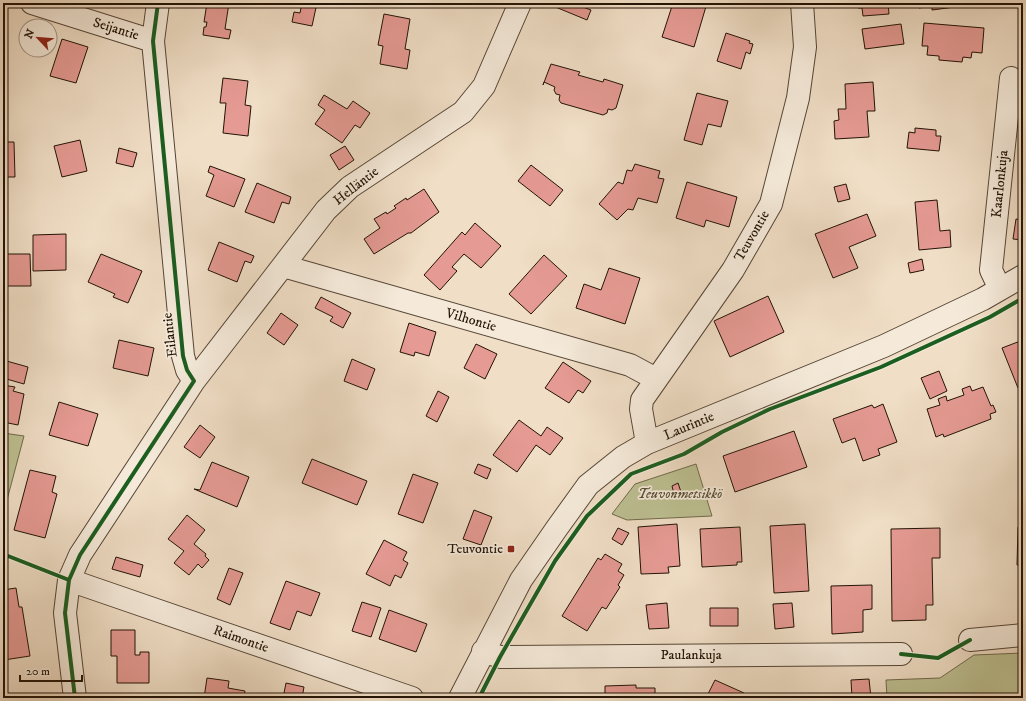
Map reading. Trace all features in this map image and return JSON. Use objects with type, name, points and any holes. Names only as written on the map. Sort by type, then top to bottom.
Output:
[{"type":"street","name":"Seijantie","points":[[32,3],[153,40]]},
{"type":"street","name":"Eilantie","points":[[158,3],[153,40],[183,356],[187,370],[194,381]]},
{"type":"street","name":"Helläntie","points":[[194,381],[326,210],[350,187],[463,112],[484,86],[520,3]]},
{"type":"street","name":"Teuvontie","points":[[647,443],[641,408],[642,400],[733,270],[771,204],[798,98],[805,47],[802,3]]},
{"type":"street","name":"Kaarlonkuja","points":[[1000,289],[991,270],[991,266],[1011,78]]},
{"type":"street","name":"Vilhontie","points":[[283,266],[630,365],[656,379]]},
{"type":"street","name":"Laurintie","points":[[460,698],[521,580],[588,486],[623,457],[647,443],[884,346],[983,299],[1023,276]]},
{"type":"street","points":[[75,698],[65,613],[69,580],[80,555],[194,381]]},
{"type":"street","name":"Raimontie","points":[[69,580],[412,698]]},
{"type":"street","points":[[970,640],[1023,635]]},
{"type":"street","name":"Paulankuja","points":[[483,651],[500,657],[901,654]]},
{"type":"green space","points":[[3,433],[24,436],[3,515]]},
{"type":"green space","name":"Teuvonmetsikkö","points":[[696,464],[712,516],[627,520],[612,514],[635,484]]},
{"type":"green space","points":[[1023,653],[1023,698],[887,698],[886,680],[940,678],[974,655]]},
{"type":"building","points":[[207,3],[229,3],[225,29],[231,30],[229,39],[203,35],[204,27],[206,27],[207,22],[204,22]]},
{"type":"building","points":[[302,3],[317,3],[312,26],[292,22],[294,12],[300,13]]},
{"type":"building","points":[[554,3],[584,3],[583,7],[591,10],[587,20],[553,6]]},
{"type":"building","points":[[673,3],[707,3],[694,47],[662,37]]},
{"type":"building","points":[[857,3],[888,3],[889,14],[863,16],[862,8],[858,8]]},
{"type":"building","points":[[918,3],[955,3],[955,7],[932,10],[932,6],[919,8]]},
{"type":"building","points":[[384,14],[410,19],[405,49],[410,50],[407,69],[380,64],[383,46],[378,45]]},
{"type":"building","points":[[924,23],[984,28],[982,53],[972,52],[971,58],[963,57],[962,62],[939,60],[939,56],[927,55],[928,46],[922,46]]},
{"type":"building","points":[[901,24],[904,44],[865,49],[862,29]]},
{"type":"building","points":[[726,33],[750,41],[749,43],[753,44],[750,54],[746,52],[741,69],[717,61]]},
{"type":"building","points":[[62,39],[88,47],[76,83],[50,76],[56,58],[58,58],[58,51]]},
{"type":"building","points":[[551,64],[580,72],[578,75],[603,82],[604,79],[623,85],[616,108],[612,110],[608,109],[607,113],[603,115],[561,103],[559,100],[560,95],[556,94],[554,90],[555,87],[544,82]]},
{"type":"building","points":[[223,78],[248,81],[245,105],[251,106],[248,136],[223,133],[226,103],[220,103]]},
{"type":"building","points":[[873,82],[875,111],[867,111],[869,137],[835,139],[834,121],[839,120],[838,109],[846,109],[845,84]]},
{"type":"building","points":[[697,93],[728,101],[721,127],[708,124],[702,145],[684,140]]},
{"type":"building","points":[[324,95],[347,109],[353,101],[370,113],[360,128],[355,125],[342,143],[315,124],[325,110],[318,105]]},
{"type":"building","points":[[915,128],[936,130],[936,136],[941,136],[939,151],[907,148],[909,132],[915,133]]},
{"type":"building","points":[[80,140],[87,171],[62,177],[54,146]]},
{"type":"building","points":[[3,142],[14,142],[15,177],[3,177]]},
{"type":"building","points":[[345,146],[354,160],[339,170],[330,155]]},
{"type":"building","points":[[119,148],[137,153],[133,167],[116,163]]},
{"type":"building","points":[[635,164],[660,171],[658,178],[664,179],[657,203],[638,198],[633,210],[628,209],[617,220],[599,204],[618,182],[623,184],[627,170],[632,171]]},
{"type":"building","points":[[531,165],[563,190],[550,206],[518,181]]},
{"type":"building","points":[[210,166],[245,179],[234,207],[206,196],[214,175],[208,172]]},
{"type":"building","points":[[687,182],[737,197],[729,227],[706,220],[704,227],[676,218]]},
{"type":"building","points":[[257,183],[291,197],[289,204],[282,202],[274,223],[245,212]]},
{"type":"building","points":[[846,184],[850,199],[838,202],[834,187]]},
{"type":"building","points":[[424,189],[439,212],[411,233],[408,233],[374,254],[364,239],[380,228],[374,219],[386,212],[387,214],[396,208],[394,206]]},
{"type":"building","points":[[937,200],[940,231],[950,230],[951,247],[919,250],[915,202]]},
{"type":"building","points":[[867,214],[876,236],[849,247],[858,268],[833,278],[815,234]]},
{"type":"building","points":[[1016,219],[1023,220],[1023,240],[1013,239]]},
{"type":"building","points":[[475,223],[501,246],[481,268],[464,254],[452,267],[457,271],[440,290],[424,275],[462,232],[465,235]]},
{"type":"building","points":[[66,234],[66,270],[33,271],[33,235]]},
{"type":"building","points":[[219,242],[254,256],[251,263],[245,261],[237,282],[208,270]]},
{"type":"building","points":[[3,254],[30,254],[31,286],[3,286]]},
{"type":"building","points":[[101,254],[142,271],[128,303],[113,297],[115,294],[88,282]]},
{"type":"building","points":[[544,255],[567,276],[531,314],[509,294]]},
{"type":"building","points":[[922,259],[924,270],[910,273],[908,263]]},
{"type":"building","points":[[609,268],[640,278],[625,324],[576,308],[584,284],[601,290]]},
{"type":"building","points":[[768,296],[784,332],[730,357],[714,321]]},
{"type":"building","points":[[321,297],[351,313],[343,328],[330,321],[333,317],[315,308]]},
{"type":"building","points":[[281,313],[298,325],[284,345],[267,333]]},
{"type":"building","points":[[409,323],[436,332],[429,356],[415,352],[414,356],[400,352]]},
{"type":"building","points":[[119,340],[154,348],[148,376],[113,368]]},
{"type":"building","points":[[1023,340],[1023,386],[1018,388],[1002,348]]},
{"type":"building","points":[[476,344],[497,354],[485,379],[464,368]]},
{"type":"building","points":[[352,359],[375,369],[367,390],[344,381]]},
{"type":"building","points":[[3,360],[28,367],[24,384],[3,378]]},
{"type":"building","points":[[563,362],[591,381],[583,393],[578,390],[569,403],[545,388]]},
{"type":"building","points":[[939,371],[947,391],[930,399],[921,378]]},
{"type":"building","points":[[3,385],[15,387],[13,391],[24,394],[18,425],[3,422]]},
{"type":"building","points":[[970,386],[972,391],[983,387],[991,406],[993,405],[996,412],[990,414],[991,419],[944,437],[943,434],[936,437],[927,409],[940,405],[938,399],[946,396],[947,401],[964,395],[962,389]]},
{"type":"building","points":[[438,391],[449,397],[437,422],[426,416]]},
{"type":"building","points":[[59,402],[98,414],[88,446],[49,435]]},
{"type":"building","points":[[883,404],[897,442],[878,449],[880,455],[863,461],[855,438],[842,443],[833,419],[872,405],[874,408]]},
{"type":"building","points":[[519,420],[541,436],[547,427],[563,438],[550,455],[536,445],[517,472],[493,455]]},
{"type":"building","points":[[200,425],[215,437],[200,458],[184,447]]},
{"type":"building","points":[[794,431],[807,467],[735,492],[723,456]]},
{"type":"building","points":[[312,459],[367,481],[357,505],[302,483]]},
{"type":"building","points":[[212,462],[249,477],[237,507],[194,489],[200,490]]},
{"type":"building","points":[[478,464],[491,469],[487,479],[474,473]]},
{"type":"building","points":[[30,470],[56,476],[52,492],[57,494],[45,538],[14,530]]},
{"type":"building","points":[[413,474],[438,483],[423,523],[398,514]]},
{"type":"building","points":[[678,483],[681,492],[674,494],[672,486]]},
{"type":"building","points":[[474,510],[492,517],[481,545],[463,539]]},
{"type":"building","points":[[187,515],[205,530],[194,544],[206,554],[205,556],[209,560],[202,568],[198,564],[189,575],[174,563],[184,551],[168,539]]},
{"type":"building","points":[[677,524],[680,566],[668,567],[669,573],[641,574],[638,527]]},
{"type":"building","points":[[805,524],[809,591],[774,593],[770,526]]},
{"type":"building","points":[[740,527],[742,562],[737,562],[737,565],[702,567],[700,529]]},
{"type":"building","points":[[1018,527],[1023,527],[1023,565],[1017,565]]},
{"type":"building","points":[[618,528],[629,533],[622,545],[612,539]]},
{"type":"building","points":[[940,528],[940,558],[932,558],[933,605],[926,605],[926,620],[892,621],[891,529]]},
{"type":"building","points":[[384,540],[407,552],[403,560],[408,563],[401,578],[395,575],[390,586],[366,574]]},
{"type":"building","points":[[605,554],[622,564],[618,571],[624,575],[618,585],[620,587],[606,609],[602,607],[587,631],[562,616],[598,558],[601,560]]},
{"type":"building","points":[[116,557],[143,565],[140,577],[112,569]]},
{"type":"building","points":[[229,568],[243,573],[230,605],[217,599]]},
{"type":"building","points":[[286,581],[320,593],[311,616],[297,611],[290,630],[270,623]]},
{"type":"building","points":[[872,585],[872,609],[863,610],[863,632],[832,634],[831,586]]},
{"type":"building","points":[[16,588],[19,607],[22,607],[30,656],[4,660],[3,590]]},
{"type":"building","points":[[362,602],[381,608],[371,637],[352,631]]},
{"type":"building","points":[[667,603],[669,628],[649,629],[646,605]]},
{"type":"building","points":[[792,603],[794,627],[775,629],[773,604]]},
{"type":"building","points":[[710,608],[738,608],[738,626],[710,626]]},
{"type":"building","points":[[389,610],[427,624],[416,652],[379,639]]},
{"type":"building","points":[[111,630],[135,630],[135,655],[140,655],[140,652],[149,652],[149,683],[117,683],[117,656],[111,656]]},
{"type":"building","points":[[207,678],[229,681],[228,688],[245,691],[244,698],[204,698]]},
{"type":"building","points":[[869,679],[871,698],[852,698],[851,680]]},
{"type":"building","points":[[715,680],[744,693],[741,698],[706,698]]},
{"type":"building","points":[[286,683],[304,687],[302,698],[283,698]]},
{"type":"building","points":[[636,685],[636,688],[655,688],[655,698],[605,698],[605,686]]},
{"type":"cycle path","points":[[75,698],[65,613],[69,580],[80,555],[194,381],[187,370],[183,356],[153,41],[158,3]]},
{"type":"cycle path","points":[[479,698],[500,657],[555,561],[587,516],[631,474],[684,454],[722,432],[770,409],[881,367],[990,317],[1023,298]]},
{"type":"cycle path","points":[[3,554],[69,580]]},
{"type":"cycle path","points":[[901,654],[938,658],[970,640]]},
{"type":"place","name":"Teuvontie","points":[[511,549]]}]
